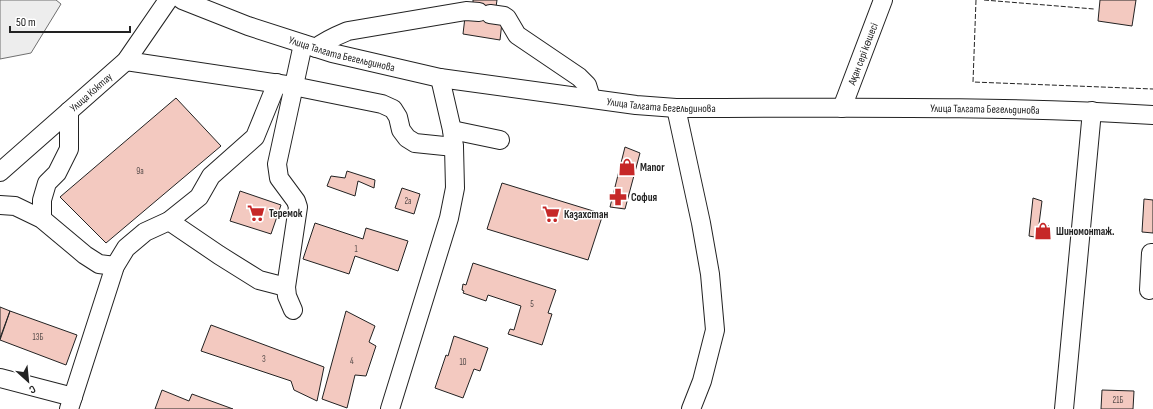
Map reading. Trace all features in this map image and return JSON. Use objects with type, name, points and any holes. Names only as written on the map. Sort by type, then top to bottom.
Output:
[{"type":"street","name":"Улица Коктау","points":[[0,172],[126,61],[168,0]]},
{"type":"street","name":"Улица Талгата Бегельдинова","points":[[182,0],[248,26],[332,53],[440,78],[636,104],[676,108],[981,108],[1092,111],[1153,115]]},
{"type":"street","name":"Ақан сері көшесі","points":[[842,108],[883,0]]},
{"type":"street","points":[[0,378],[71,403],[115,266],[126,248],[145,232],[169,222],[199,197],[211,176],[255,137],[285,84],[309,46],[323,42],[348,31],[466,11],[504,16],[507,18],[516,35],[579,77],[587,85],[591,98]]},
{"type":"street","points":[[126,61],[285,84],[382,104],[393,109],[398,118],[401,130],[407,138],[415,142],[453,138],[500,140]]},
{"type":"street","points":[[390,409],[449,218],[455,188],[453,138],[440,78]]},
{"type":"street","points":[[285,84],[277,164],[279,178],[296,201],[298,207],[286,286],[287,296],[293,310]]},
{"type":"street","points":[[676,108],[701,223],[710,274],[715,330],[702,381],[691,409]]},
{"type":"street","points":[[42,218],[42,200],[47,183],[58,173],[69,149],[69,111]]},
{"type":"street","points":[[1064,409],[1092,111]]},
{"type":"street","points":[[0,205],[15,206],[42,218],[85,255],[99,264],[115,266]]},
{"type":"street","points":[[169,222],[259,280],[286,286]]},
{"type":"street","points":[[1149,290],[1151,253],[1153,253]]},
{"type":"shaded area","points":[[0,0],[56,0],[61,4],[31,53],[0,59]]},
{"type":"building","points":[[473,0],[497,0],[496,7],[473,4]]},
{"type":"building","points":[[1100,0],[1136,0],[1132,26],[1098,21]]},
{"type":"building","points":[[465,17],[502,22],[500,40],[463,34]]},
{"type":"building","points":[[176,98],[221,146],[106,243],[60,197]]},
{"type":"building","points":[[625,147],[640,153],[625,209],[610,207]]},
{"type":"building","points":[[347,171],[375,180],[374,188],[358,181],[355,196],[327,186],[331,176],[345,178]]},
{"type":"building","points":[[502,183],[603,214],[588,260],[487,229]]},
{"type":"building","points":[[402,188],[420,194],[414,214],[395,208]]},
{"type":"building","points":[[240,191],[281,205],[271,234],[230,221]]},
{"type":"building","points":[[1033,198],[1042,201],[1039,224],[1049,226],[1046,239],[1029,236]]},
{"type":"building","points":[[1144,199],[1153,200],[1153,233],[1142,232]]},
{"type":"building","points":[[315,223],[363,239],[366,228],[408,241],[398,271],[355,256],[349,274],[303,259]]},
{"type":"building","points":[[473,263],[556,290],[548,313],[552,314],[542,345],[508,334],[510,329],[514,330],[521,306],[488,295],[486,301],[463,293],[463,284],[466,285]]},
{"type":"building","points":[[0,307],[10,311],[0,338]]},
{"type":"building","points":[[10,311],[77,335],[66,365],[0,340]]},
{"type":"building","points":[[346,311],[375,326],[369,342],[376,346],[366,376],[355,375],[347,408],[322,399]]},
{"type":"building","points":[[211,325],[324,367],[317,401],[294,390],[291,381],[201,351]]},
{"type":"building","points":[[454,336],[488,348],[480,371],[474,369],[463,398],[435,388],[446,355],[448,356]]},
{"type":"building","points":[[162,390],[189,401],[192,394],[233,409],[155,409]]},
{"type":"building","points":[[1102,390],[1134,391],[1133,409],[1101,409]]},
{"type":"fence","points":[[976,0],[973,82],[1153,89]]},
{"type":"fence","points":[[984,0],[1094,9]]},
{"type":"place","name":"Manor","points":[[627,167]]},
{"type":"place","name":"София","points":[[618,197]]},
{"type":"place","name":"Теремок","points":[[256,213]]},
{"type":"place","name":"Казахстан","points":[[551,214]]},
{"type":"place","name":"Шиномонтаж.","points":[[1043,231]]}]
